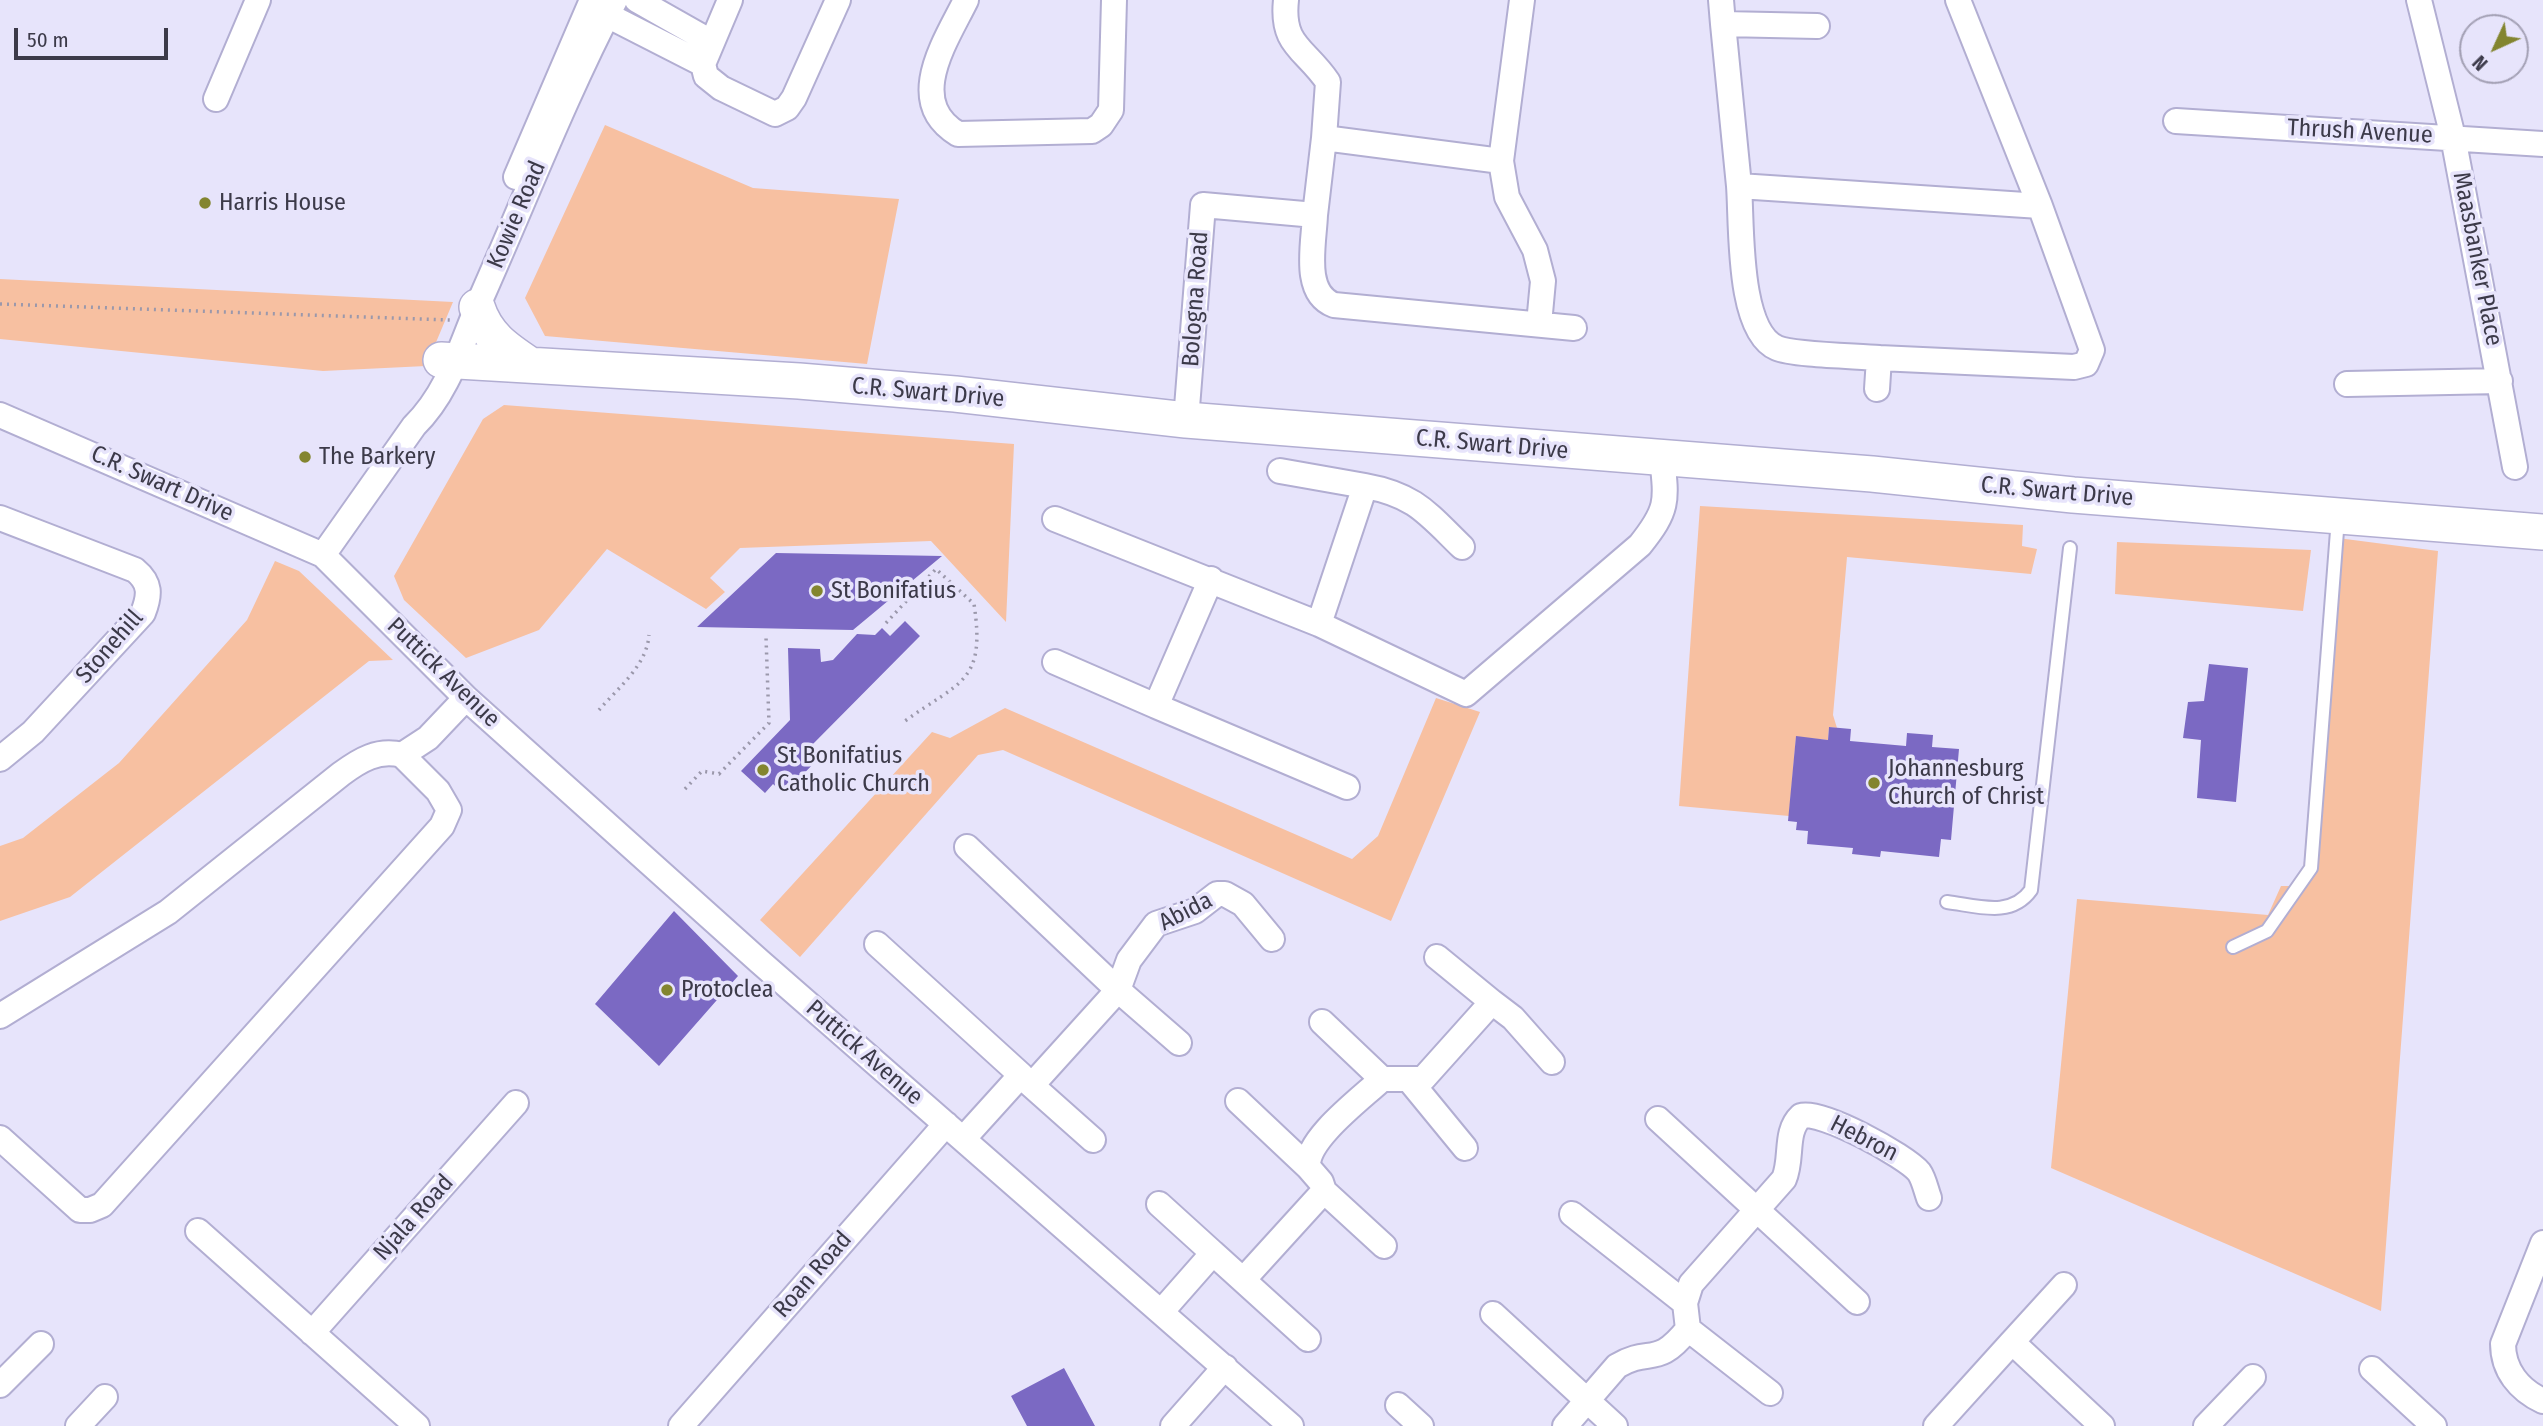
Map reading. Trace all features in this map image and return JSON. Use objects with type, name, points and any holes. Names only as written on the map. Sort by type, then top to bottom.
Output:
[{"type":"street","points":[[216,99],[258,0]]},
{"type":"street","points":[[637,0],[707,53]]},
{"type":"street","points":[[730,0],[707,53],[706,76],[766,112],[781,112],[794,98],[838,0]]},
{"type":"street","points":[[967,0],[934,66],[930,82],[930,97],[939,116],[958,134],[1092,131],[1101,125],[1111,110],[1114,0]]},
{"type":"street","points":[[1286,0],[1283,22],[1288,35],[1328,82],[1315,215],[1314,286],[1323,301],[1574,328]]},
{"type":"street","points":[[1522,0],[1501,161],[1507,197],[1535,250],[1543,281],[1539,324]]},
{"type":"street","points":[[1817,26],[1722,12],[1749,311],[1760,333],[1778,348],[1879,358],[2074,367],[2086,363],[2092,350],[2040,206],[1958,0]]},
{"type":"street","name":"Maasbanker Place","points":[[2419,0],[2453,137],[2515,467]]},
{"type":"street","points":[[599,3],[707,53]]},
{"type":"street","name":"Kowie Road","points":[[323,555],[414,426],[432,409],[468,314],[599,3]]},
{"type":"street","name":"Thrush Avenue","points":[[2176,121],[2543,144]]},
{"type":"street","points":[[1324,138],[1501,161]]},
{"type":"street","points":[[1739,186],[2040,206]]},
{"type":"street","name":"Bologna Road","points":[[1186,420],[1203,205],[1315,215]]},
{"type":"street","points":[[468,314],[481,321],[497,343],[530,365]]},
{"type":"street","points":[[1877,389],[1879,358]]},
{"type":"street","name":"C.R. Swart Drive","points":[[449,361],[799,381],[955,394],[1186,420],[1872,474],[2073,495],[2543,532]]},
{"type":"street","name":"Maasbanker Place","points":[[2347,384],[2500,381]]},
{"type":"street","name":"C.R. Swart Drive","points":[[0,415],[323,555]]},
{"type":"street","points":[[1055,519],[1319,624],[1466,694],[1640,545],[1667,500],[1662,458]]},
{"type":"street","points":[[1280,471],[1396,493],[1418,504],[1462,547]]},
{"type":"street","points":[[1319,624],[1365,486]]},
{"type":"street","name":"Stonehill","points":[[0,518],[135,570],[148,585],[149,598],[143,613],[33,732],[0,759]]},
{"type":"street","name":"Puttick Avenue","points":[[323,555],[466,698],[1291,1426]]},
{"type":"street","points":[[1156,706],[1211,579]]},
{"type":"street","points":[[1055,662],[1347,787]]},
{"type":"street","points":[[0,1016],[169,912],[355,764],[379,753],[402,755],[428,738],[466,698]]},
{"type":"street","points":[[0,1138],[80,1210],[90,1210],[112,1197],[442,826],[449,810],[444,800],[402,755]]},
{"type":"street","points":[[967,847],[1118,990],[1180,1042]]},
{"type":"street","name":"Abida","points":[[955,1131],[1026,1080],[1118,990],[1129,960],[1156,924],[1195,911],[1217,894],[1233,897],[1243,904],[1272,939]]},
{"type":"street","points":[[877,944],[1093,1140]]},
{"type":"street","points":[[1437,957],[1513,1018],[1552,1062]]},
{"type":"street","points":[[1322,1022],[1382,1079],[1410,1081],[1423,1079],[1492,1002]]},
{"type":"street","points":[[1308,1167],[1308,1156],[1319,1139],[1382,1079]]},
{"type":"street","points":[[1410,1081],[1465,1149]]},
{"type":"street","points":[[1238,1101],[1308,1167],[1321,1182],[1324,1191],[1384,1246]]},
{"type":"street","name":"Njala Road","points":[[312,1333],[516,1103]]},
{"type":"street","name":"Hebron","points":[[1685,1303],[1695,1278],[1784,1179],[1791,1158],[1792,1129],[1798,1118],[1806,1114],[1829,1120],[1905,1160],[1921,1175],[1929,1198]]},
{"type":"street","points":[[1658,1119],[1857,1302]]},
{"type":"street","name":"Roan Road","points":[[681,1426],[955,1131]]},
{"type":"street","points":[[1243,1280],[1324,1191]]},
{"type":"street","points":[[1159,1204],[1308,1339]]},
{"type":"street","points":[[1572,1214],[1685,1303],[1688,1329],[1770,1393]]},
{"type":"street","points":[[198,1231],[417,1426]]},
{"type":"street","points":[[2543,1243],[2503,1344],[2503,1360],[2511,1374],[2520,1386],[2543,1401]]},
{"type":"street","points":[[1162,1311],[1213,1253]]},
{"type":"street","points":[[1936,1426],[2064,1285]]},
{"type":"street","points":[[1493,1314],[1615,1426]]},
{"type":"street","points":[[1565,1426],[1617,1366],[1626,1361],[1666,1353],[1688,1329]]},
{"type":"street","points":[[2012,1342],[2102,1426]]},
{"type":"street","points":[[0,1384],[41,1344]]},
{"type":"street","points":[[1173,1426],[1225,1367]]},
{"type":"street","points":[[2372,1369],[2434,1426]]},
{"type":"street","points":[[2206,1426],[2253,1377]]},
{"type":"street","points":[[78,1426],[106,1397]]},
{"type":"street","points":[[1398,1405],[1421,1426]]},
{"type":"lane","points":[[2233,947],[2267,931],[2311,868],[2338,514]]},
{"type":"lane","points":[[1947,902],[2007,909],[2018,905],[2031,890],[2070,548]]},
{"type":"path","points":[[0,304],[468,314]]},
{"type":"path","points":[[886,623],[936,569],[974,604],[974,664],[964,682],[905,721]]},
{"type":"path","points":[[599,710],[646,653],[649,635]]},
{"type":"path","points":[[685,789],[702,771],[719,774],[769,723],[766,637]]},
{"type":"shaded area","points":[[605,125],[753,188],[899,199],[867,364],[545,336],[525,298]]},
{"type":"shaded area","points":[[0,279],[453,302],[426,366],[323,371],[0,339]]},
{"type":"shaded area","points":[[504,405],[1014,444],[1006,622],[931,541],[740,548],[710,578],[725,592],[706,609],[607,549],[539,630],[466,658],[404,600],[394,576],[483,419]]},
{"type":"shaded area","points":[[1700,506],[2023,525],[2022,546],[2037,549],[2031,574],[1847,557],[1833,715],[1837,728],[1829,727],[1828,740],[1796,737],[1789,816],[1679,806]]},
{"type":"shaded area","points":[[2330,537],[2438,551],[2381,1311],[2051,1168],[2077,899],[2268,915],[2281,886],[2302,886]]},
{"type":"shaded area","points":[[2117,542],[2311,550],[2303,611],[2115,594]]},
{"type":"shaded area","points":[[275,561],[299,571],[393,660],[369,661],[70,897],[0,921],[0,846],[23,838],[119,763],[247,620]]},
{"type":"shaded area","points":[[1436,698],[1480,712],[1391,921],[1003,750],[978,755],[800,957],[760,920],[932,732],[950,738],[1005,708],[1352,859],[1378,836]]},
{"type":"building","name":"St Bonifatius","points":[[776,553],[942,556],[853,630],[697,627]]},
{"type":"building","points":[[905,621],[920,636],[809,748],[818,759],[784,794],[773,784],[765,793],[741,771],[790,720],[788,648],[820,649],[821,662],[833,660],[857,634],[875,635],[882,628],[890,636]]},
{"type":"building","points":[[2209,664],[2248,668],[2236,802],[2197,798],[2201,740],[2183,738],[2188,702],[2204,701]]},
{"type":"building","name":"Johannesburg Church of Christ","points":[[1829,727],[1851,729],[1850,741],[1906,746],[1907,733],[1933,735],[1932,747],[1959,749],[1951,840],[1941,839],[1939,857],[1881,851],[1880,857],[1852,854],[1853,848],[1807,844],[1808,831],[1796,830],[1797,822],[1788,821],[1796,736],[1828,740]]},
{"type":"building","name":"Protoclea","points":[[674,911],[738,976],[659,1066],[595,1004]]},
{"type":"building","points":[[1064,1368],[1095,1426],[1027,1426],[1011,1396]]},
{"type":"place","name":"Harris House","points":[[205,203]]},
{"type":"place","name":"The Barkery","points":[[305,457]]},
{"type":"place","name":"St Bonifatius","points":[[817,591]]},
{"type":"place","name":"St Bonifatius Catholic Church","points":[[763,770]]},
{"type":"place","name":"Johannesburg Church of Christ","points":[[1874,783]]},
{"type":"place","name":"Protoclea","points":[[667,990]]}]
